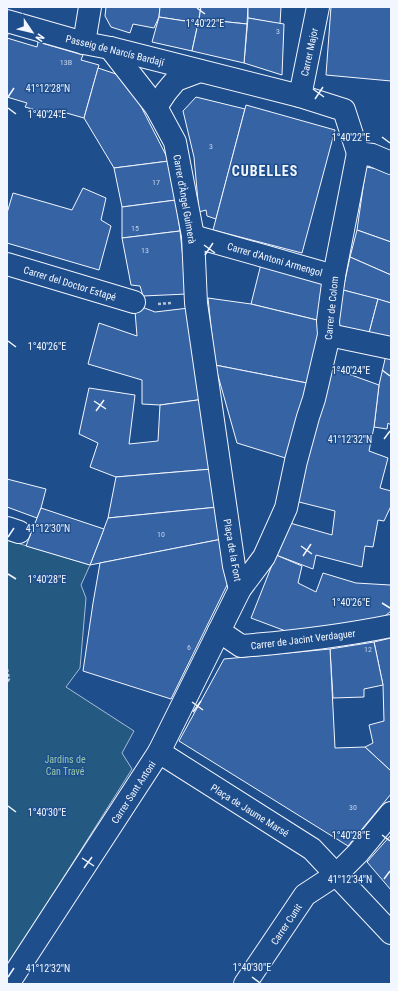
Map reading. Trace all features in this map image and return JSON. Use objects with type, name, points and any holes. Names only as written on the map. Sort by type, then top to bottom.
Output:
[{"type":"street","points":[[84,43],[90,7]]},
{"type":"street","name":"Carrer Major","points":[[300,96],[318,7]]},
{"type":"street","name":"Passeig de Narcís Bardají","points":[[7,21],[84,43],[110,48],[300,96],[344,110],[358,153]]},
{"type":"street","name":"Carrer d'Àngel Guimerà","points":[[110,48],[156,107],[175,142],[193,236],[196,303],[213,418]]},
{"type":"street","points":[[156,107],[176,80],[200,71]]},
{"type":"street","points":[[358,153],[372,155],[391,163]]},
{"type":"street","name":"Carrer de Colom","points":[[296,461],[314,399],[329,335],[328,321],[334,276],[358,153]]},
{"type":"street","name":"Carrer d'Antoni Armengol","points":[[193,236],[334,276]]},
{"type":"street","name":"Carrer del Doctor Estapé","points":[[7,264],[134,302]]},
{"type":"street","points":[[329,335],[385,347]]},
{"type":"street","name":"Plaça de la Font","points":[[213,418],[234,566],[240,589]]},
{"type":"street","name":"Plaça de la Font","points":[[240,589],[264,557],[286,508],[296,461]]},
{"type":"street","name":"Carrer Sant Antoni","points":[[8,984],[159,752],[240,589]]},
{"type":"street","name":"Carrer de Jacint Verdaguer","points":[[219,631],[241,646],[307,640],[391,626]]},
{"type":"street","name":"Plaça de Jaume Marsé","points":[[159,752],[312,849],[391,933]]},
{"type":"street","name":"Carrer Cunit","points":[[245,984],[305,895],[336,874],[358,853],[391,813]]},
{"type":"path","points":[[7,668],[9,679],[7,683]]},
{"type":"green space","name":"Jardins de Can Travé","points":[[7,540],[90,565],[81,585],[86,598],[80,668],[66,687],[134,731],[122,753],[132,769],[7,967]]},
{"type":"building","points":[[106,7],[160,7],[159,17],[154,28],[133,24],[130,33],[111,27],[105,16]]},
{"type":"building","points":[[160,7],[201,7],[198,23],[159,17]]},
{"type":"building","points":[[201,7],[248,7],[247,24],[199,19]]},
{"type":"building","points":[[248,7],[281,7],[280,24],[248,18]]},
{"type":"building","points":[[331,7],[391,7],[391,81],[326,75]]},
{"type":"building","points":[[159,17],[198,23],[192,51],[152,42]]},
{"type":"building","points":[[248,18],[284,24],[282,75],[244,63]]},
{"type":"building","points":[[199,19],[247,24],[244,63],[192,51]]},
{"type":"building","points":[[7,38],[37,47],[38,42],[83,55],[81,60],[99,65],[84,118],[63,112],[62,117],[25,107],[27,103],[7,97]]},
{"type":"building","points":[[98,68],[122,76],[131,87],[169,161],[114,168],[84,118]]},
{"type":"building","points":[[196,97],[245,109],[216,219],[207,216],[206,210],[199,212],[194,157],[183,111]]},
{"type":"building","points":[[246,105],[335,130],[302,253],[213,230]]},
{"type":"building","points":[[169,161],[176,200],[122,207],[114,168]]},
{"type":"building","points":[[366,167],[391,171],[391,242],[357,230]]},
{"type":"building","points":[[83,188],[106,198],[101,220],[111,226],[99,270],[7,243],[7,213],[13,193],[72,210]]},
{"type":"building","points":[[176,200],[180,231],[122,238],[122,207]]},
{"type":"building","points":[[357,230],[391,242],[391,275],[350,257]]},
{"type":"building","points":[[180,231],[187,294],[143,296],[140,286],[131,285],[122,238]]},
{"type":"building","points":[[350,257],[391,275],[391,303],[343,290]]},
{"type":"building","points":[[261,264],[329,281],[321,321],[251,304]]},
{"type":"building","points":[[343,290],[378,299],[369,333],[336,325]]},
{"type":"building","points":[[208,298],[251,304],[321,321],[312,384],[215,365]]},
{"type":"building","points":[[378,299],[391,303],[391,337],[369,333]]},
{"type":"building","points":[[142,307],[155,312],[189,308],[205,399],[160,405],[142,404],[142,380],[88,364],[99,323],[137,336],[135,311]]},
{"type":"building","points":[[386,355],[391,356],[391,425],[388,423],[387,429],[374,427],[379,385]]},
{"type":"building","points":[[215,365],[312,384],[292,460],[237,443]]},
{"type":"building","points":[[329,367],[379,385],[374,427],[369,451],[388,458],[380,488],[391,491],[391,506],[384,521],[378,520],[373,547],[365,546],[362,567],[316,555],[313,569],[276,555],[290,523],[332,535],[335,511],[295,501]]},
{"type":"building","points":[[89,388],[135,395],[129,444],[158,441],[160,405],[205,399],[212,469],[116,477],[90,467],[98,443],[79,434]]},
{"type":"building","points":[[212,469],[218,507],[108,518],[116,477]]},
{"type":"building","points":[[7,479],[46,489],[37,518],[7,507]]},
{"type":"building","points":[[218,507],[222,539],[90,565],[108,518]]},
{"type":"building","points":[[41,508],[104,529],[90,565],[26,546]]},
{"type":"building","points":[[222,539],[228,583],[171,699],[83,671],[100,563]]},
{"type":"building","points":[[276,555],[302,566],[298,583],[316,592],[323,573],[356,583],[391,584],[391,611],[385,616],[358,625],[291,633],[251,618]]},
{"type":"building","points":[[391,638],[391,771],[365,747],[373,743],[369,725],[384,721],[383,685],[374,642]]},
{"type":"building","points":[[374,642],[383,685],[364,689],[364,697],[333,698],[330,649]]},
{"type":"building","points":[[330,649],[335,748],[365,747],[391,771],[391,794],[348,846],[179,741],[224,659]]},
{"type":"building","points":[[391,835],[391,890],[367,862]]},
{"type":"district","name":"CUBELLES","points":[[265,171]]}]
